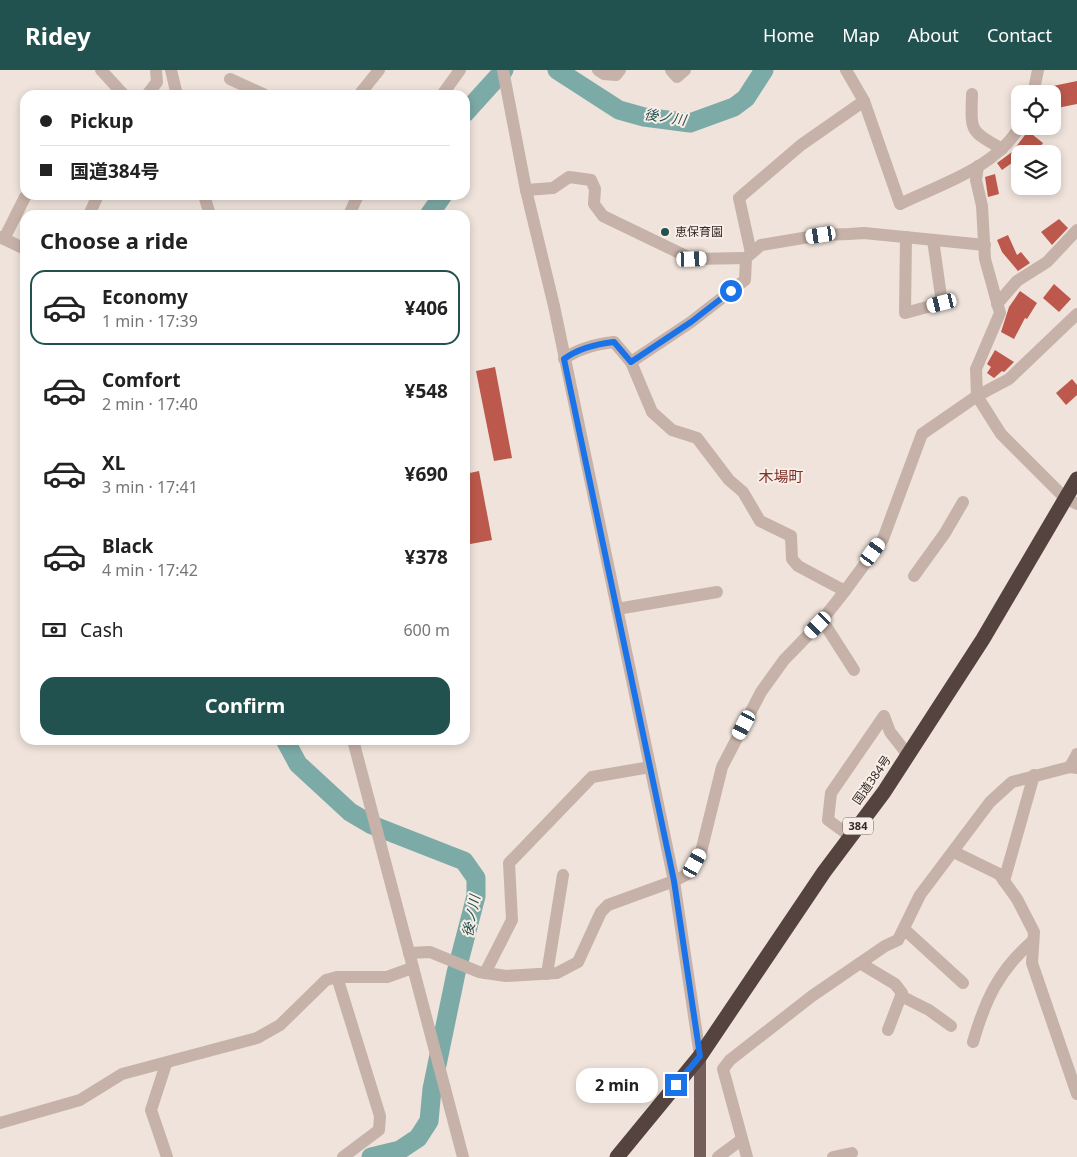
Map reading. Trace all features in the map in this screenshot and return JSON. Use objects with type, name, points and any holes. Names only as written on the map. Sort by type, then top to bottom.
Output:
[{"type":"highway","name":"国道384号","points":[[617,1157],[700,1056],[850,836],[884,792],[1071,501],[1077,479]]},
{"type":"main road","points":[[700,1056],[700,1157]]},
{"type":"street","points":[[101,70],[119,90]]},
{"type":"street","points":[[150,90],[157,82],[156,70]]},
{"type":"street","points":[[171,70],[177,90]]},
{"type":"street","points":[[363,90],[379,70]]},
{"type":"street","points":[[446,90],[460,70]]},
{"type":"street","points":[[503,70],[526,190],[564,359],[674,881],[700,1056]]},
{"type":"street","points":[[598,70],[604,74],[616,75],[620,70]]},
{"type":"street","points":[[671,70],[677,77],[685,70]]},
{"type":"street","points":[[846,70],[864,101],[900,204],[978,166],[1002,149],[1013,135]]},
{"type":"street","points":[[1035,85],[1038,70]]},
{"type":"street","points":[[230,79],[254,90]]},
{"type":"street","points":[[972,94],[971,126],[977,135],[1002,149]]},
{"type":"street","points":[[631,362],[691,322],[745,280],[749,255],[739,198],[801,145],[864,101]]},
{"type":"street","points":[[978,166],[976,180],[982,206],[985,258],[1000,314],[976,370],[977,396],[1001,434],[1071,501]]},
{"type":"street","points":[[526,190],[554,188],[569,177],[591,180],[595,189],[594,204],[602,216],[692,259],[749,255],[761,245],[821,235],[864,233],[985,245]]},
{"type":"street","points":[[20,247],[2,238],[23,200]]},
{"type":"street","points":[[997,304],[1017,281],[1047,262],[1077,230]]},
{"type":"street","points":[[906,237],[905,313],[942,303],[933,240]]},
{"type":"street","points":[[409,953],[430,952],[485,973],[506,976],[557,973],[578,962],[600,912],[608,905],[674,881],[690,873],[701,852],[722,767],[761,692],[784,660],[822,620],[845,592],[883,539],[922,434],[977,396],[1009,379],[1077,314]]},
{"type":"street","points":[[564,359],[572,353],[593,345],[614,342],[631,362],[652,412],[672,430],[697,438],[729,480],[743,492],[760,521],[791,536],[792,559],[798,566],[845,592]]},
{"type":"street","points":[[914,576],[945,533],[963,502]]},
{"type":"street","points":[[617,609],[717,592]]},
{"type":"street","points":[[822,620],[854,670]]},
{"type":"street","points":[[850,836],[828,820],[832,793],[884,716],[890,732],[908,756]]},
{"type":"street","points":[[354,745],[463,1157]]},
{"type":"street","points":[[747,1157],[724,1070],[730,1060],[860,962],[898,940],[920,895],[990,802],[1012,782],[1034,775],[1074,768],[1077,754]]},
{"type":"street","points":[[485,973],[512,920],[509,863],[592,778],[650,767]]},
{"type":"street","points":[[1004,881],[1034,775]]},
{"type":"street","points":[[954,852],[999,874],[1017,899],[1034,932],[1032,963],[1077,1094]]},
{"type":"street","points":[[547,974],[562,875]]},
{"type":"street","points":[[904,929],[963,983]]},
{"type":"street","points":[[973,1042],[982,1012],[995,984],[1013,958],[1033,941]]},
{"type":"street","points":[[860,962],[895,984],[902,993],[888,1030]]},
{"type":"street","points":[[0,1123],[80,1100],[122,1074],[166,1064],[257,1038],[280,1025],[326,980],[337,977],[387,977],[412,968]]},
{"type":"street","points":[[337,977],[380,1116],[379,1130],[343,1157]]},
{"type":"street","points":[[901,996],[929,1010],[951,1026]]},
{"type":"street","points":[[166,1064],[151,1110],[167,1157]]},
{"type":"street","points":[[718,1157],[741,1140]]},
{"type":"street","points":[[833,1157],[852,1153]]},
{"type":"building","points":[[1077,81],[1077,104],[1061,107],[1061,85],[1058,85]]},
{"type":"building","points":[[1025,135],[1033,135],[1043,143],[1042,145],[1017,145]]},
{"type":"building","points":[[1011,153],[1011,164],[1002,170],[997,163]]},
{"type":"building","points":[[995,174],[999,194],[988,197],[985,177]]},
{"type":"building","points":[[1059,219],[1068,228],[1052,245],[1041,232]]},
{"type":"building","points":[[1008,235],[1017,255],[1021,252],[1030,263],[1018,271],[1002,252],[997,240]]},
{"type":"building","points":[[1054,284],[1071,299],[1059,312],[1043,298]]},
{"type":"building","points":[[1020,291],[1037,303],[1027,319],[1025,318],[1014,339],[1001,332],[1009,307]]},
{"type":"building","points":[[995,350],[1014,362],[1004,372],[1002,371],[994,378],[987,373],[991,367],[987,364]]},
{"type":"building","points":[[495,367],[512,458],[494,461],[476,371]]},
{"type":"building","points":[[1072,379],[1077,385],[1077,395],[1066,405],[1056,393]]},
{"type":"building","points":[[479,471],[492,540],[470,544],[470,473]]},
{"type":"waterway","name":"後ノ川","points":[[470,107],[504,70]]},
{"type":"waterway","name":"後ノ川","points":[[557,70],[619,110],[644,117],[690,123],[734,107],[746,98],[764,70]]},
{"type":"waterway","name":"後ノ川","points":[[432,210],[440,200]]},
{"type":"waterway","name":"後ノ川","points":[[288,745],[298,764],[350,812],[372,825],[464,861],[476,878],[476,896],[456,973],[432,1089],[429,1121],[418,1138],[400,1150],[371,1157]]},
{"type":"place","name":"恵保育園","points":[[665,232]]},
{"type":"district","name":"木場町","points":[[781,477]]},
{"type":"route","points":[[676,1085],[700,1056],[674,881],[564,359],[572,353],[593,345],[614,342],[623,350],[631,362],[691,322],[731,291]]}]
